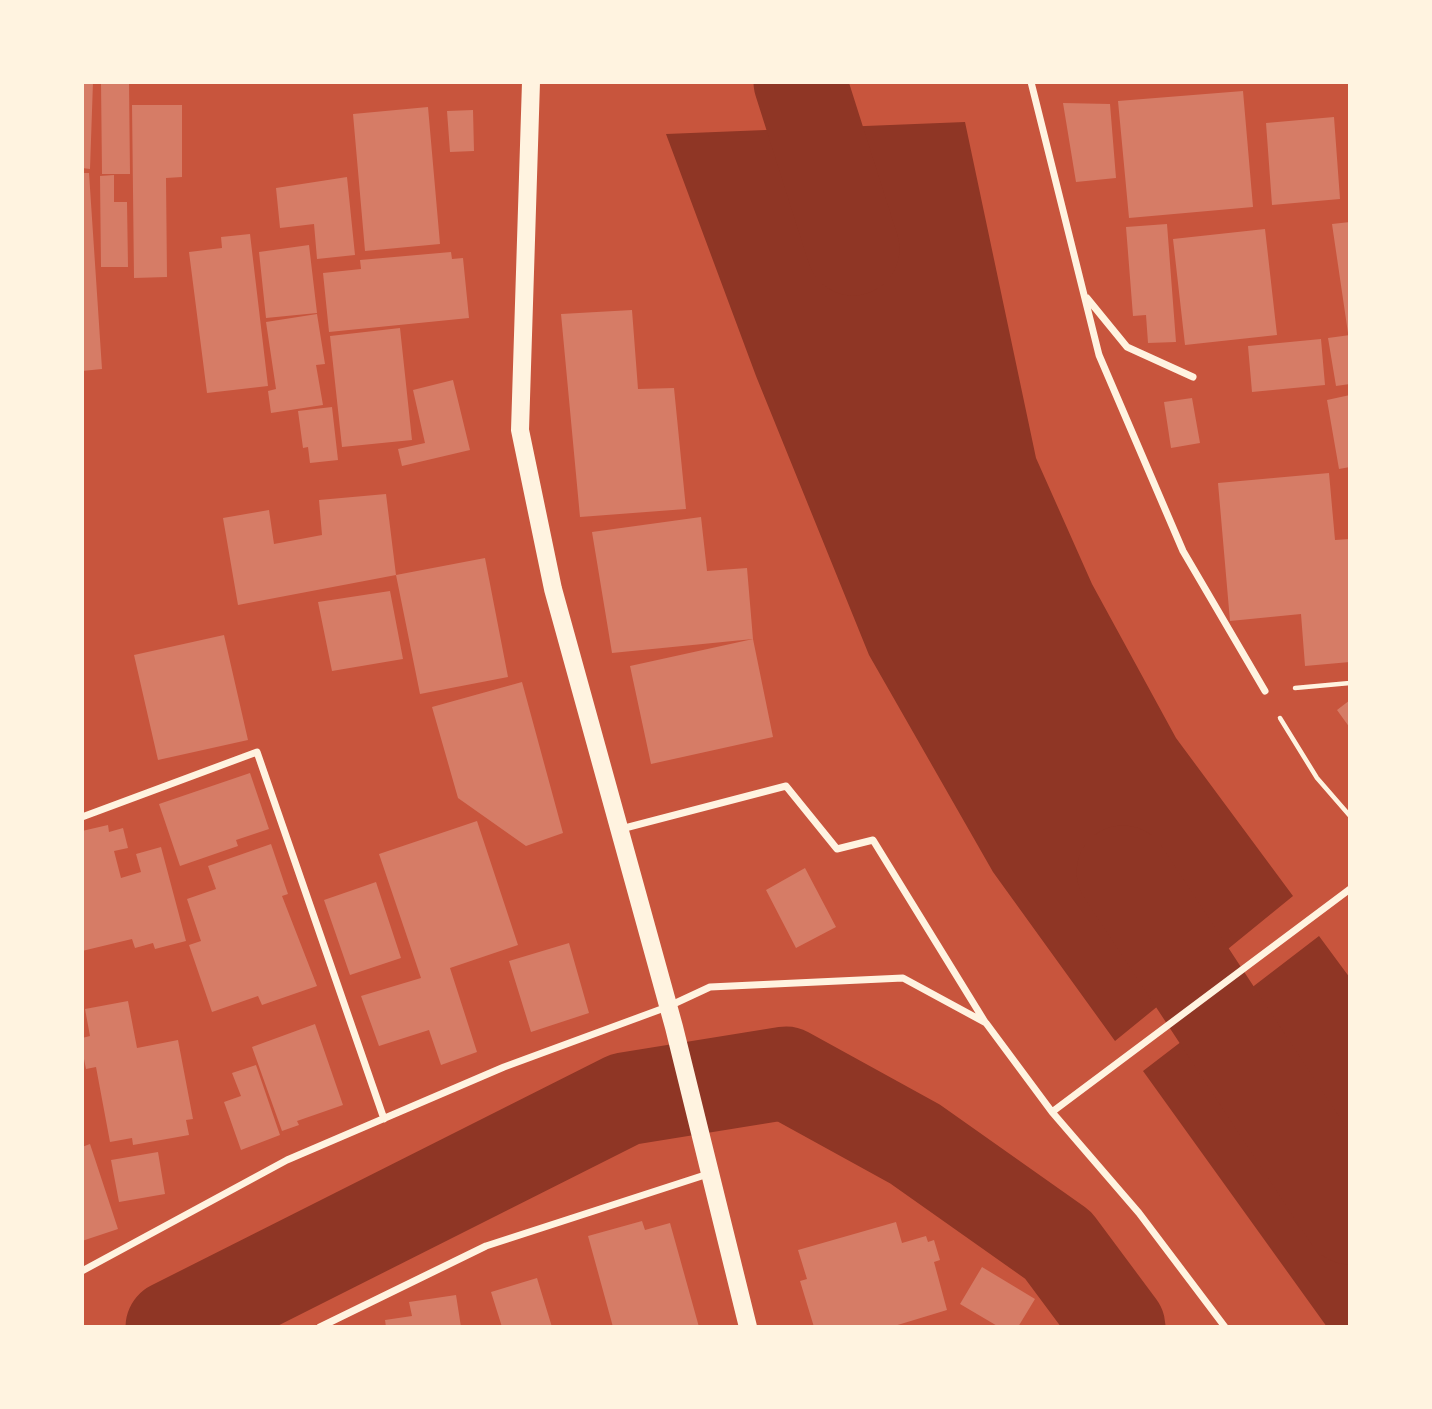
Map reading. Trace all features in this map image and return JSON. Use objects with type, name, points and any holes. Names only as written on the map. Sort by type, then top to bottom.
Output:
[{"type":"main road","points":[[531,82],[520,430],[553,589],[674,1027],[703,1155],[748,1327]]},
{"type":"street","points":[[1031,82],[1099,355],[1183,551],[1265,691]]},
{"type":"street","points":[[1084,295],[1127,347],[1193,377]]},
{"type":"street","points":[[82,817],[257,752],[384,1119]]},
{"type":"street","points":[[619,829],[786,786],[837,849],[873,840],[986,1023],[1052,1112],[1139,1213],[1225,1327]]},
{"type":"street","points":[[1052,1112],[1350,889]]},
{"type":"street","points":[[82,1271],[287,1160],[504,1067],[667,1007],[710,987],[903,978],[986,1023]]},
{"type":"street","points":[[320,1327],[486,1246],[708,1174]]},
{"type":"path","points":[[1350,684],[1265,691],[1317,778],[1350,816]]},
{"type":"shaded area","points":[[965,122],[1036,458],[1092,584],[1176,738],[1293,896],[1115,1041],[993,872],[869,655],[756,376],[666,134]]},
{"type":"shaded area","points":[[1319,936],[1350,978],[1350,1327],[1327,1327],[1143,1071]]},
{"type":"building","points":[[82,82],[93,82],[90,169],[82,168]]},
{"type":"building","points":[[101,82],[129,82],[130,174],[102,174]]},
{"type":"building","points":[[1243,91],[1253,207],[1129,218],[1118,101]]},
{"type":"building","points":[[1063,103],[1110,104],[1116,178],[1076,182]]},
{"type":"building","points":[[132,105],[182,105],[182,177],[166,178],[167,277],[134,278]]},
{"type":"building","points":[[428,107],[440,244],[365,251],[353,114]]},
{"type":"building","points":[[473,110],[474,151],[450,152],[447,111]]},
{"type":"building","points":[[1334,117],[1340,199],[1272,205],[1266,123]]},
{"type":"building","points":[[82,173],[89,173],[102,369],[82,371]]},
{"type":"building","points":[[114,175],[114,202],[127,202],[128,267],[101,267],[100,176]]},
{"type":"building","points":[[347,177],[355,255],[317,259],[314,224],[280,228],[276,188]]},
{"type":"building","points":[[1350,222],[1350,333],[1348,333],[1332,224]]},
{"type":"building","points":[[1167,224],[1176,342],[1148,343],[1146,315],[1133,316],[1126,227]]},
{"type":"building","points":[[1265,229],[1277,335],[1185,345],[1173,239]]},
{"type":"building","points":[[250,234],[268,386],[207,393],[189,252],[222,248],[221,237]]},
{"type":"building","points":[[309,245],[317,313],[266,318],[259,252]]},
{"type":"building","points":[[451,252],[452,259],[463,258],[469,318],[329,332],[323,273],[361,269],[360,260]]},
{"type":"building","points":[[632,310],[638,389],[674,388],[686,509],[580,517],[561,314]]},
{"type":"building","points":[[317,314],[325,364],[316,365],[323,405],[271,413],[268,391],[276,389],[266,322]]},
{"type":"building","points":[[400,328],[412,440],[342,447],[330,336]]},
{"type":"building","points":[[1350,335],[1350,384],[1336,386],[1328,338]]},
{"type":"building","points":[[1321,339],[1325,385],[1252,392],[1248,346]]},
{"type":"building","points":[[453,380],[470,450],[402,466],[398,449],[425,443],[413,390]]},
{"type":"building","points":[[1350,395],[1350,467],[1339,469],[1327,400]]},
{"type":"building","points":[[1192,398],[1200,443],[1171,448],[1164,402]]},
{"type":"building","points":[[332,407],[338,460],[310,463],[308,447],[303,448],[298,411]]},
{"type":"building","points":[[1329,473],[1335,540],[1350,539],[1350,662],[1305,666],[1301,614],[1230,621],[1218,483]]},
{"type":"building","points":[[386,494],[396,575],[238,605],[223,518],[269,510],[274,544],[322,535],[319,500]]},
{"type":"building","points":[[701,517],[707,571],[747,568],[753,639],[612,653],[592,532]]},
{"type":"building","points":[[485,558],[508,677],[420,694],[396,575]]},
{"type":"building","points":[[390,591],[403,659],[332,671],[318,602]]},
{"type":"building","points":[[224,635],[248,740],[158,760],[134,655]]},
{"type":"building","points":[[753,639],[773,737],[651,764],[630,666]]},
{"type":"building","points":[[522,682],[563,833],[526,846],[458,798],[432,707]]},
{"type":"building","points":[[1350,700],[1350,728],[1337,710]]},
{"type":"building","points":[[250,773],[269,829],[236,840],[238,846],[180,866],[159,804]]},
{"type":"building","points":[[477,821],[518,945],[450,968],[477,1052],[441,1065],[429,1030],[379,1046],[361,996],[421,978],[379,854]]},
{"type":"building","points":[[108,825],[109,832],[123,828],[128,848],[114,851],[121,878],[141,872],[136,854],[161,847],[186,941],[155,949],[153,943],[135,948],[132,939],[82,951],[82,831]]},
{"type":"building","points":[[271,844],[288,894],[282,896],[317,986],[262,1005],[258,996],[212,1012],[189,945],[201,941],[187,899],[216,889],[208,866]]},
{"type":"building","points":[[805,868],[836,927],[796,948],[766,890]]},
{"type":"building","points":[[376,882],[401,958],[350,975],[324,900]]},
{"type":"building","points":[[569,943],[589,1013],[531,1032],[509,961]]},
{"type":"building","points":[[128,1001],[137,1048],[178,1040],[193,1119],[186,1120],[189,1135],[133,1145],[132,1138],[110,1142],[96,1067],[86,1069],[82,1049],[82,1038],[90,1036],[85,1009]]},
{"type":"building","points":[[315,1024],[343,1105],[297,1121],[299,1125],[282,1131],[252,1047]]},
{"type":"building","points":[[256,1065],[280,1135],[241,1150],[224,1102],[241,1096],[232,1073]]},
{"type":"building","points":[[90,1144],[118,1229],[82,1241],[82,1147]]},
{"type":"building","points":[[158,1152],[165,1194],[119,1202],[111,1160]]},
{"type":"building","points":[[642,1221],[645,1230],[670,1223],[699,1327],[613,1327],[588,1236]]},
{"type":"building","points":[[896,1222],[902,1243],[926,1236],[928,1242],[934,1240],[940,1260],[934,1262],[947,1310],[891,1327],[814,1327],[800,1281],[807,1279],[798,1250]]},
{"type":"building","points":[[982,1267],[1035,1299],[1018,1327],[999,1327],[960,1304]]},
{"type":"building","points":[[537,1278],[552,1327],[502,1327],[491,1292]]},
{"type":"building","points":[[456,1295],[461,1327],[386,1327],[385,1320],[412,1316],[409,1302]]},
{"type":"waterway","points":[[800,82],[853,249]]},
{"type":"waterway","points":[[1123,872],[1350,1218]]},
{"type":"waterway","points":[[172,1327],[625,1099],[786,1073],[915,1144],[1058,1245],[1119,1327]]}]
